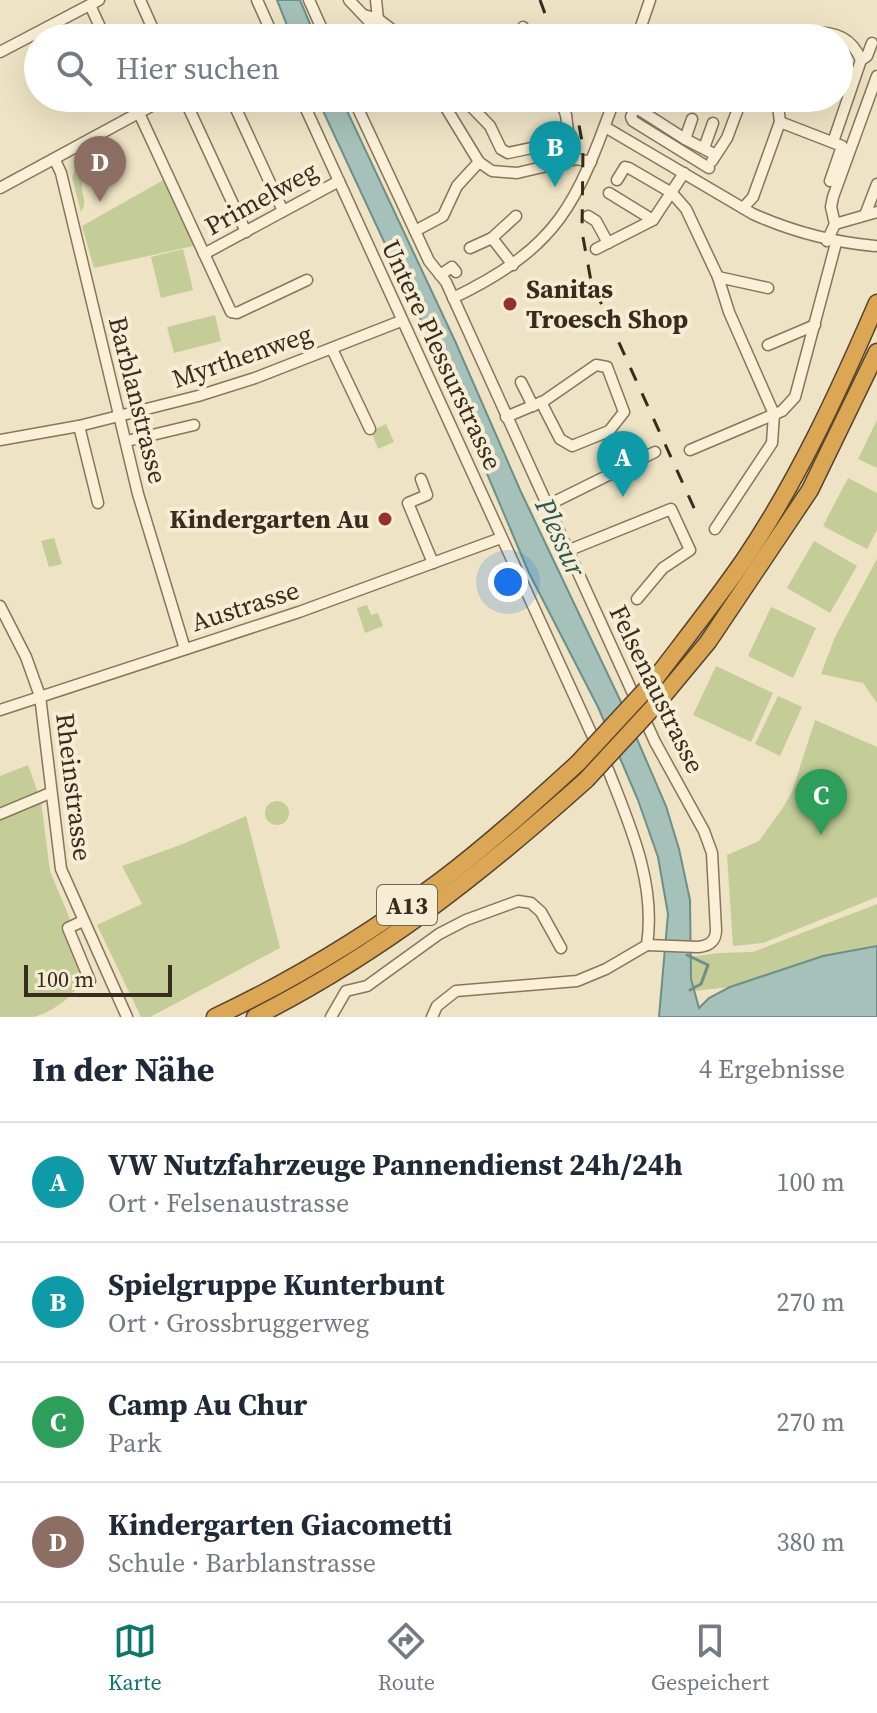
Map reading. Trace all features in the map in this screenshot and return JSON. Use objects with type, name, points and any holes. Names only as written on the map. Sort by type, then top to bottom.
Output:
[{"type":"highway","name":"A13","points":[[215,1017],[297,974],[410,903],[504,830],[578,763],[652,683],[746,557],[838,393],[877,303]]},
{"type":"highway","name":"A13","points":[[255,1017],[296,996],[407,927],[515,843],[586,780],[659,701],[708,642],[753,579],[810,490],[877,352]]},
{"type":"street","points":[[140,0],[151,24]]},
{"type":"street","points":[[257,0],[267,24]]},
{"type":"street","points":[[309,0],[320,24]]},
{"type":"street","points":[[349,0],[372,24]]},
{"type":"street","points":[[376,0],[378,19]]},
{"type":"street","points":[[646,24],[650,0]]},
{"type":"street","points":[[53,24],[95,2],[101,24]]},
{"type":"street","points":[[363,15],[385,24]]},
{"type":"street","points":[[0,52],[24,39]]},
{"type":"street","points":[[853,83],[861,60],[867,56],[872,43]]},
{"type":"street","points":[[853,45],[861,60]]},
{"type":"street","points":[[690,450],[782,411],[795,397],[815,325],[832,242],[835,224],[831,207],[833,197],[877,76]]},
{"type":"street","points":[[0,188],[142,112]]},
{"type":"street","points":[[190,112],[246,232]]},
{"type":"street","points":[[237,112],[283,211]]},
{"type":"street","name":"Untere Plessurstrasse","points":[[307,112],[609,772],[647,882],[650,905],[647,945]]},
{"type":"street","name":"Felsenaustrasse","points":[[360,112],[429,261],[453,298],[655,742],[704,831],[712,853],[716,933],[710,943],[694,947],[647,945]]},
{"type":"street","points":[[449,112],[479,162],[492,171],[517,173],[577,159],[591,162]]},
{"type":"street","points":[[476,112],[490,126],[501,149],[508,153],[569,140],[565,112]]},
{"type":"street","points":[[453,298],[513,265],[558,223],[583,182],[610,112]]},
{"type":"street","points":[[631,112],[633,121],[709,168]]},
{"type":"street","points":[[646,112],[685,139],[709,151]]},
{"type":"street","points":[[709,151],[727,138],[737,112]]},
{"type":"street","points":[[743,208],[753,197],[780,122],[779,112]]},
{"type":"street","points":[[833,142],[843,112]]},
{"type":"street","points":[[139,114],[231,312],[237,313],[307,280]]},
{"type":"street","points":[[685,139],[692,119]]},
{"type":"street","points":[[780,122],[842,146],[830,181]]},
{"type":"street","points":[[703,184],[709,168],[713,123]]},
{"type":"street","points":[[605,127],[775,224],[832,242],[875,246]]},
{"type":"street","name":"Barblanstrasse","points":[[55,160],[61,173],[138,494],[185,649]]},
{"type":"street","points":[[415,231],[443,216],[457,186],[479,162]]},
{"type":"street","points":[[617,180],[625,167],[629,168],[672,193],[686,209],[718,277],[729,312],[774,414],[772,443],[715,529]]},
{"type":"street","points":[[596,249],[653,220],[684,173]]},
{"type":"street","name":"Primelweg","points":[[204,254],[339,181]]},
{"type":"street","points":[[865,215],[877,184]]},
{"type":"street","points":[[609,193],[653,220]]},
{"type":"street","points":[[835,224],[877,212]]},
{"type":"street","points":[[470,248],[492,238],[516,216]]},
{"type":"street","points":[[588,216],[596,221],[608,243]]},
{"type":"street","points":[[492,238],[513,265]]},
{"type":"street","points":[[440,275],[452,267],[456,272]]},
{"type":"street","points":[[718,277],[768,288]]},
{"type":"street","name":"Myrthenweg","points":[[0,440],[120,417],[198,396],[401,321]]},
{"type":"street","points":[[768,345],[815,325]]},
{"type":"street","points":[[332,349],[370,429]]},
{"type":"street","points":[[506,417],[537,404],[590,368],[602,365],[607,367],[625,409],[612,430],[572,446],[560,439],[537,404],[521,382]]},
{"type":"street","points":[[127,441],[194,425]]},
{"type":"street","points":[[79,426],[98,503]]},
{"type":"street","points":[[546,506],[655,452]]},
{"type":"street","points":[[421,479],[427,495],[408,503],[433,563]]},
{"type":"street","points":[[567,551],[671,509],[690,550],[663,568],[637,599]]},
{"type":"street","name":"Austrasse","points":[[0,710],[312,607],[501,538]]},
{"type":"street","name":"Rheinstrasse","points":[[0,606],[26,657],[40,696],[61,869],[127,1017]]},
{"type":"street","points":[[0,814],[50,793]]},
{"type":"street","points":[[331,1017],[346,991],[367,986],[453,927],[518,901],[531,903],[541,912],[561,948]]},
{"type":"street","points":[[83,921],[68,928],[90,981]]},
{"type":"street","points":[[432,1017],[437,1006],[456,991],[577,981],[606,969],[647,945]]},
{"type":"green space","points":[[89,162],[82,183],[84,202],[81,212],[72,178],[75,169]]},
{"type":"green space","points":[[167,178],[195,242],[193,246],[94,268],[82,226]]},
{"type":"green space","points":[[183,249],[193,290],[161,298],[151,257]]},
{"type":"green space","points":[[215,315],[221,341],[174,353],[167,327]]},
{"type":"green space","points":[[877,420],[877,468],[858,459]]},
{"type":"green space","points":[[386,424],[394,442],[378,449],[371,431]]},
{"type":"green space","points":[[848,478],[877,493],[877,530],[867,549],[823,526]]},
{"type":"green space","points":[[54,538],[62,564],[49,567],[41,541]]},
{"type":"green space","points":[[814,541],[857,566],[830,613],[787,588]]},
{"type":"green space","points":[[877,559],[877,703],[863,683],[821,674],[835,637]]},
{"type":"green space","points":[[367,605],[371,615],[378,613],[383,626],[365,633],[357,608]]},
{"type":"green space","points":[[771,607],[816,628],[793,678],[748,656]]},
{"type":"green space","points":[[716,666],[773,693],[751,742],[693,715]]},
{"type":"green space","points":[[778,696],[802,707],[780,756],[755,744]]},
{"type":"green space","points":[[815,720],[877,747],[877,897],[763,943],[733,946],[727,855],[759,841],[782,809],[792,792]]},
{"type":"green space","points":[[28,765],[41,801],[50,871],[70,919],[69,940],[81,973],[77,988],[71,995],[47,1012],[32,1017],[0,1017],[0,776]]},
{"type":"green space","points":[[277,801],[286,804],[289,813],[286,822],[277,825],[268,822],[265,813],[268,804]]},
{"type":"green space","points":[[246,816],[280,948],[150,1017],[141,1017],[97,925],[142,904],[122,866],[183,844]]},
{"type":"green space","points":[[877,904],[877,946],[823,956],[730,987],[693,991],[690,957],[753,952]]},
{"type":"water","points":[[277,0],[300,0],[310,24],[286,24]]},
{"type":"water","points":[[324,112],[348,112],[455,341],[521,492],[621,702],[666,806],[690,900],[691,979],[699,1008],[709,998],[730,987],[823,956],[877,946],[877,1017],[659,1017],[668,914],[658,857],[638,800],[598,707],[529,573],[436,353]]},
{"type":"waterway","points":[[687,955],[708,965],[701,984],[690,990]]},
{"type":"railway","points":[[540,0],[549,24]]},
{"type":"railway","points":[[577,112],[583,147],[582,232],[591,281],[695,510]]},
{"type":"place","name":"Spielgruppe Kunterbunt","points":[[555,187]]},
{"type":"place","name":"Kindergarten Giacometti","points":[[100,202]]},
{"type":"place","name":"Sanitas Troesch Shop","points":[[510,304]]},
{"type":"place","name":"VW Nutzfahrzeuge Pannendienst 24h/24h","points":[[623,497]]},
{"type":"place","name":"Kindergarten Au","points":[[385,519]]},
{"type":"place","name":"Camp Au Chur","points":[[821,835]]},
{"type":"water label","name":"Plessur","points":[[561,537]]}]
